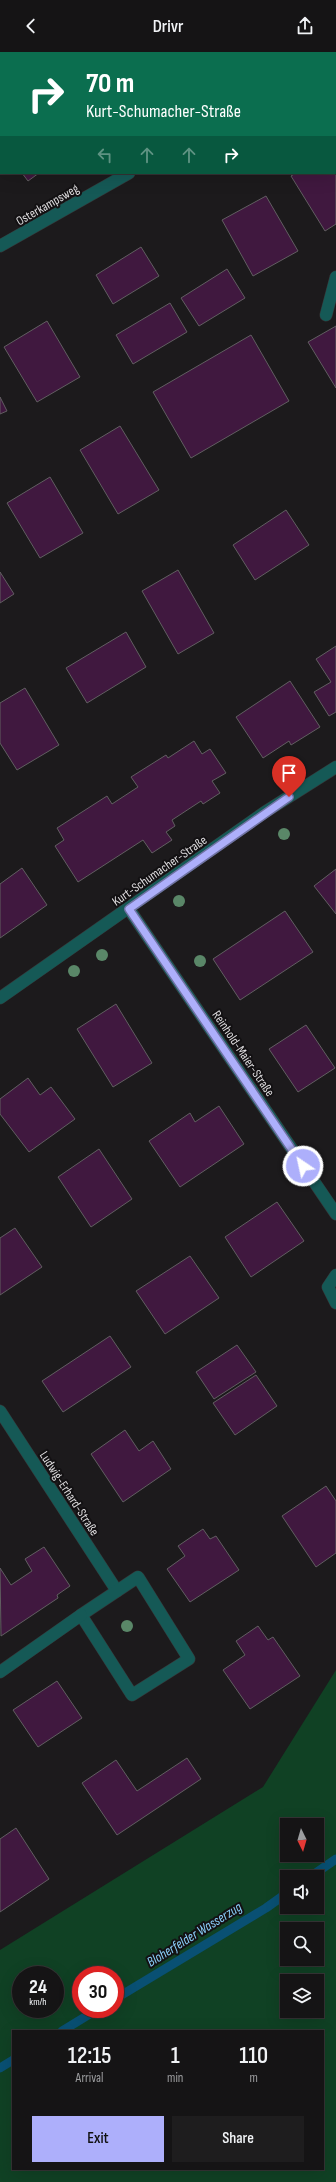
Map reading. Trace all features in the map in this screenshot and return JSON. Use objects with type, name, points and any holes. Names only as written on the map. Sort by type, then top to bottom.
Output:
[{"type":"street","name":"Osterkampsweg","points":[[0,246],[127,174]]},
{"type":"street","points":[[326,315],[336,277]]},
{"type":"street","name":"Kurt-Schumacher-Straße","points":[[0,998],[129,909],[265,812],[336,766]]},
{"type":"street","name":"Reinhold-Maier-Straße","points":[[129,909],[336,1214]]},
{"type":"street","points":[[336,1275],[328,1287],[336,1303]]},
{"type":"street","name":"Ludwig-Erhard-Straße","points":[[0,1411],[117,1591]]},
{"type":"street","points":[[0,1672],[81,1615],[138,1577],[189,1659],[132,1695],[81,1615]]},
{"type":"green space","points":[[336,1670],[336,2182],[0,2182],[0,1950],[263,1787]]},
{"type":"building","points":[[23,174],[38,174],[28,181]]},
{"type":"building","points":[[294,174],[336,174],[336,224],[325,231],[291,176]]},
{"type":"building","points":[[266,196],[298,251],[253,276],[222,220]]},
{"type":"building","points":[[141,247],[159,276],[113,304],[96,275]]},
{"type":"building","points":[[227,269],[245,298],[199,326],[181,298]]},
{"type":"building","points":[[170,303],[187,332],[133,364],[116,335]]},
{"type":"building","points":[[47,321],[80,377],[37,402],[4,347]]},
{"type":"building","points":[[336,326],[336,388],[308,342]]},
{"type":"building","points":[[251,335],[289,401],[191,458],[153,392]]},
{"type":"building","points":[[0,397],[7,411],[0,414]]},
{"type":"building","points":[[120,426],[159,490],[118,514],[80,450]]},
{"type":"building","points":[[50,477],[83,533],[40,558],[7,503]]},
{"type":"building","points":[[286,510],[309,545],[255,580],[233,545]]},
{"type":"building","points":[[178,570],[214,633],[178,654],[142,591]]},
{"type":"building","points":[[0,572],[14,594],[0,603]]},
{"type":"building","points":[[126,632],[146,667],[87,703],[66,668]]},
{"type":"building","points":[[336,646],[336,712],[329,716],[314,692],[331,682],[316,659]]},
{"type":"building","points":[[290,681],[320,727],[291,745],[289,741],[263,758],[236,717]]},
{"type":"building","points":[[25,688],[59,745],[17,770],[0,743],[0,703]]},
{"type":"building","points":[[194,741],[202,754],[210,749],[226,773],[212,781],[220,793],[203,804],[201,801],[172,820],[175,826],[166,832],[172,840],[152,853],[143,840],[78,882],[55,846],[64,840],[57,828],[107,796],[112,804],[138,787],[131,777],[166,755],[168,758]]},
{"type":"building","points":[[22,868],[47,905],[0,938],[0,884]]},
{"type":"building","points":[[336,869],[336,914],[314,886]]},
{"type":"building","points":[[285,911],[313,952],[240,1000],[213,959]]},
{"type":"building","points":[[116,1004],[152,1063],[113,1087],[77,1029]]},
{"type":"building","points":[[306,1025],[335,1068],[298,1092],[269,1049]]},
{"type":"building","points":[[28,1078],[40,1095],[51,1087],[75,1119],[29,1152],[0,1114],[0,1099]]},
{"type":"building","points":[[219,1106],[244,1144],[180,1187],[149,1141],[190,1113],[195,1122]]},
{"type":"building","points":[[99,1149],[132,1199],[91,1227],[58,1177]]},
{"type":"building","points":[[277,1202],[304,1241],[251,1277],[225,1237]]},
{"type":"building","points":[[15,1228],[42,1267],[0,1295],[0,1238]]},
{"type":"building","points":[[190,1256],[219,1298],[165,1334],[136,1291]]},
{"type":"building","points":[[110,1336],[131,1367],[63,1412],[42,1381]]},
{"type":"building","points":[[237,1345],[256,1372],[214,1399],[196,1372]]},
{"type":"building","points":[[256,1375],[277,1406],[235,1435],[213,1403]]},
{"type":"building","points":[[125,1430],[139,1451],[153,1441],[171,1469],[123,1502],[91,1454]]},
{"type":"building","points":[[326,1486],[336,1501],[336,1553],[316,1567],[282,1516]]},
{"type":"building","points":[[203,1529],[210,1539],[216,1536],[239,1570],[190,1602],[167,1569],[185,1556],[178,1546]]},
{"type":"building","points":[[44,1547],[70,1586],[57,1595],[58,1598],[1,1636],[0,1568],[11,1585],[32,1571],[25,1559]]},
{"type":"building","points":[[258,1626],[268,1640],[273,1637],[300,1676],[250,1709],[223,1670],[245,1655],[236,1641]]},
{"type":"building","points":[[57,1681],[82,1718],[38,1747],[13,1710]]},
{"type":"building","points":[[187,1758],[201,1779],[117,1835],[82,1783],[116,1760],[137,1791]]},
{"type":"building","points":[[16,1828],[49,1879],[0,1912],[0,1839]]},
{"type":"waterway","name":"Bloherfelder Wasserzug","points":[[320,1870],[336,1859]]},
{"type":"waterway","name":"Bloherfelder Wasserzug","points":[[124,1994],[266,1908],[280,1898]]},
{"type":"waterway","name":"Bloherfelder Wasserzug","points":[[64,2030],[83,2018]]},
{"type":"waterway","name":"Bloherfelder Wasserzug","points":[[0,2068],[12,2061]]},
{"type":"route","points":[[289,797],[265,812],[129,909],[303,1166]]}]
